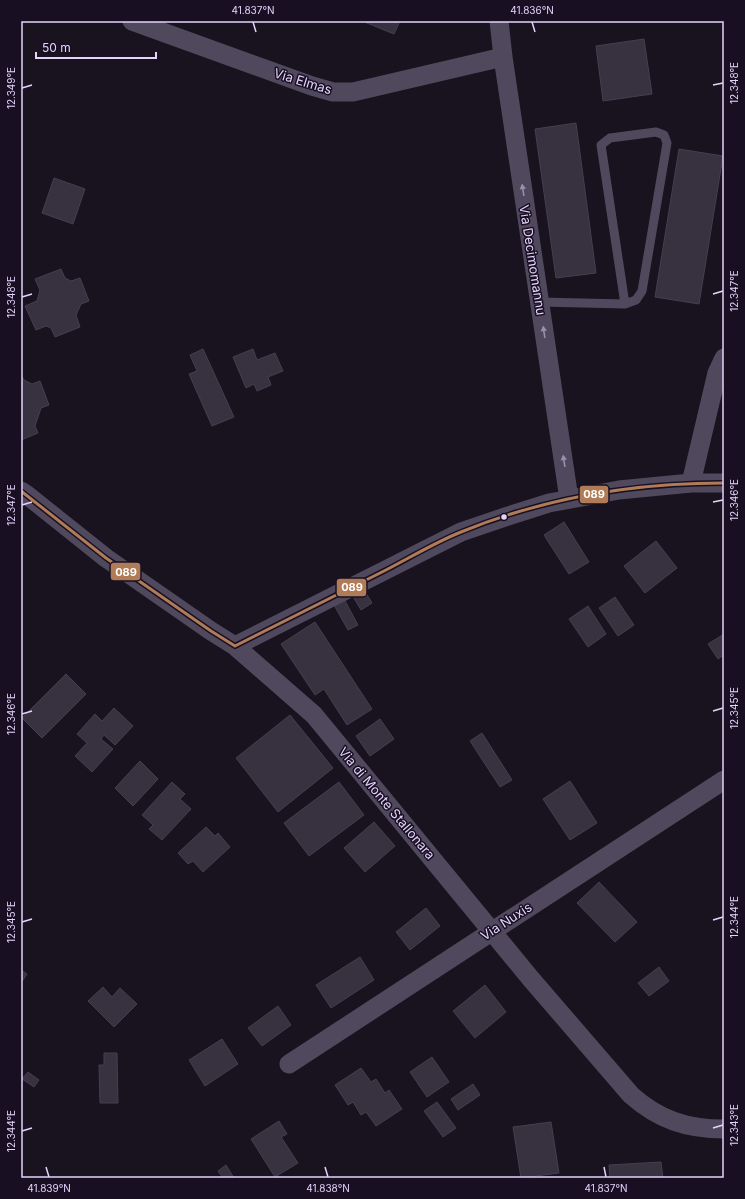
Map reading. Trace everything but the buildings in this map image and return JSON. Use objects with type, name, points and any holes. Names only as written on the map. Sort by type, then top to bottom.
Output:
[{"type":"street","name":"Via Elmas","points":[[132,21],[312,86],[333,92],[353,92],[503,57]]},
{"type":"street","name":"Via Decimomannu","points":[[499,21],[503,57],[569,499]]},
{"type":"street","points":[[691,483],[717,373],[724,358]]},
{"type":"street","points":[[234,646],[461,532],[549,503],[569,499],[619,490],[691,483],[724,483]]},
{"type":"street","name":"Via di Monte Stallonara","points":[[21,491],[106,558],[234,646],[314,715],[531,979],[637,1100],[649,1110],[669,1120],[696,1127],[724,1129]]},
{"type":"street","name":"Via Nuxis","points":[[289,1064],[492,930],[724,780]]},
{"type":"lane","points":[[540,302],[625,304],[636,300],[642,291],[667,143],[664,135],[656,132],[610,138],[601,145],[625,304]]},
{"type":"transit line","name":"089","points":[[235,646],[442,540],[493,520],[525,510],[591,495],[657,486],[724,483]]},
{"type":"transit line","name":"089","points":[[21,491],[106,558],[235,646]]}]
